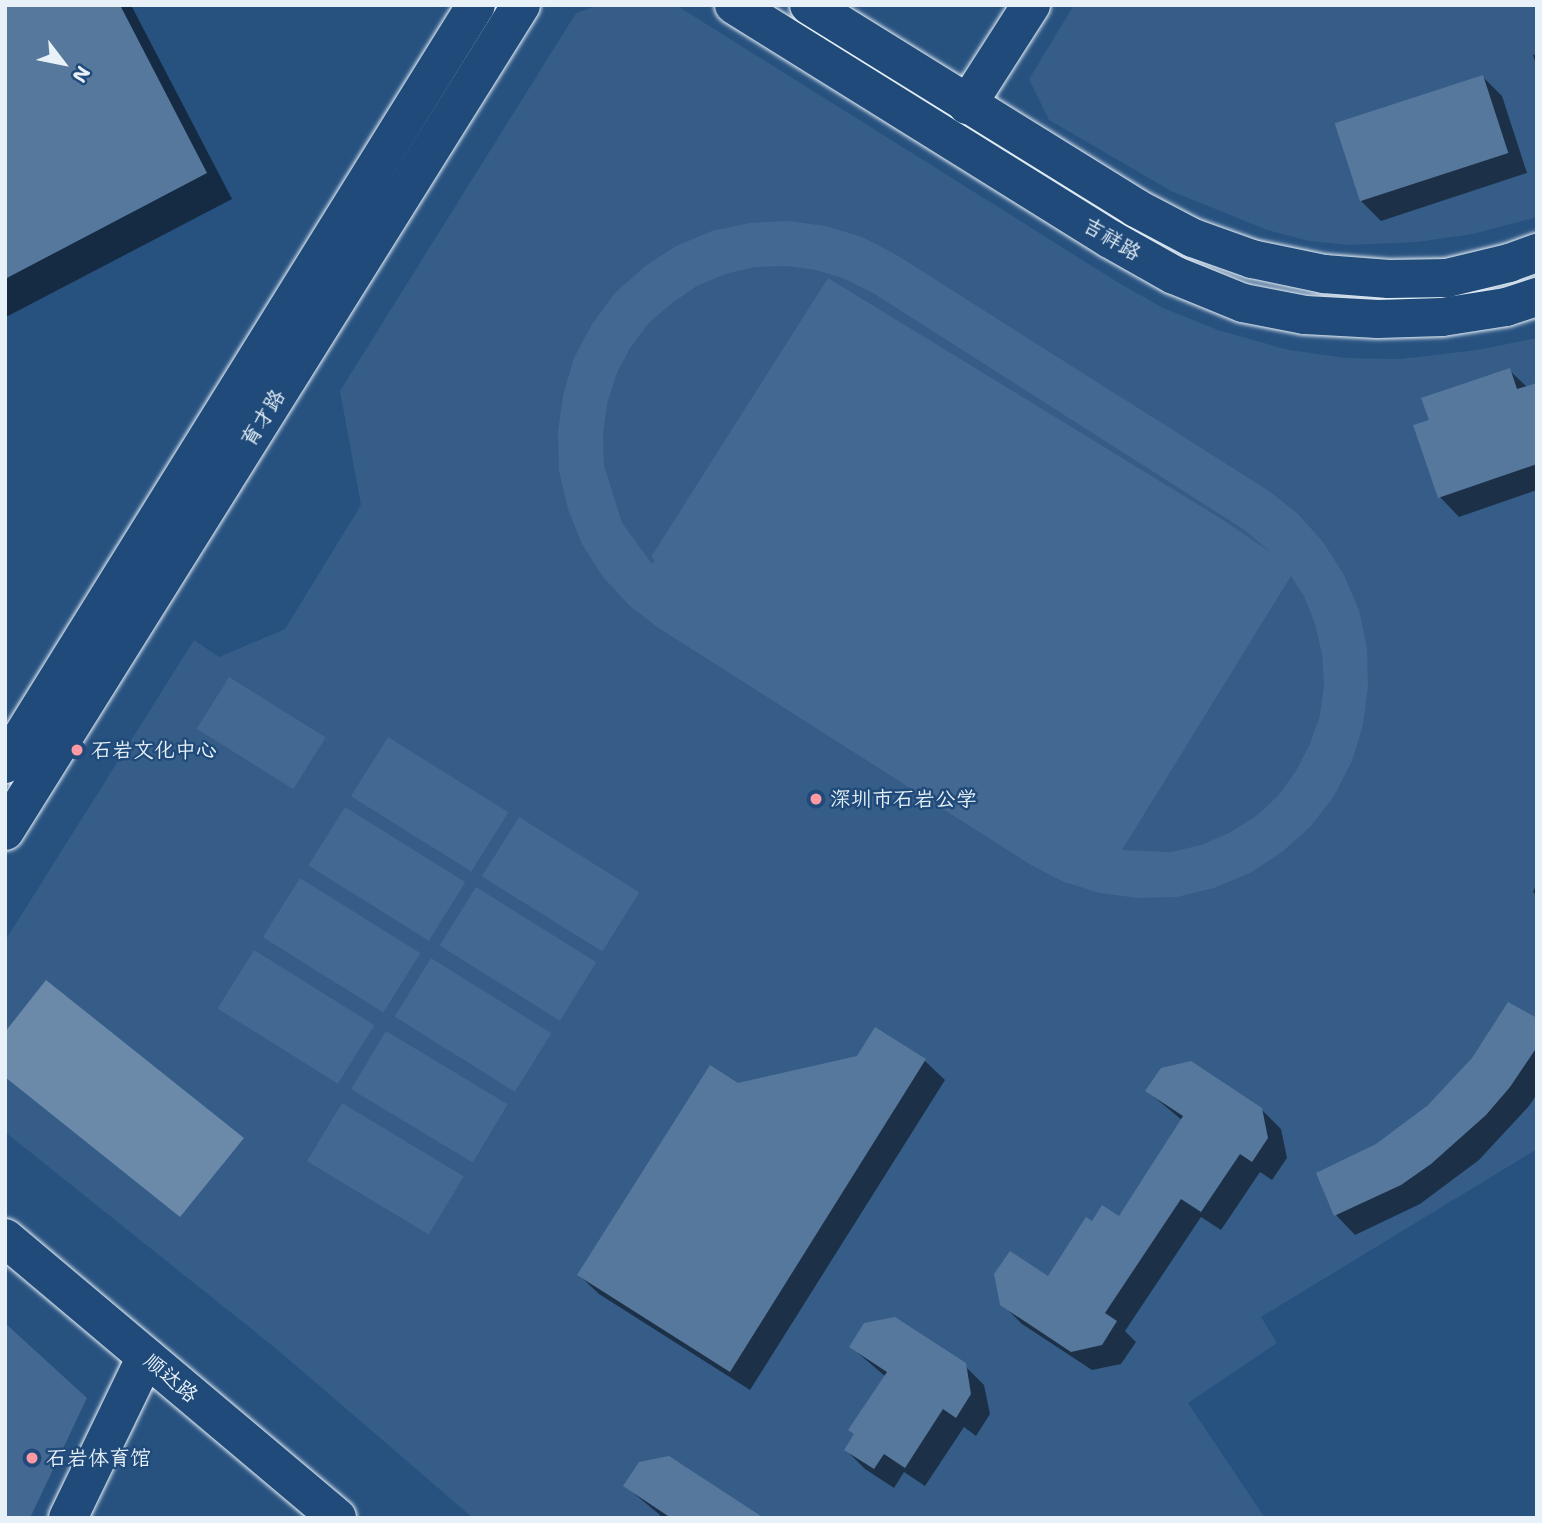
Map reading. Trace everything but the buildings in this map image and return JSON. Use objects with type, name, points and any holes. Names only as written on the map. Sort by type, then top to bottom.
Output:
[{"type":"street","name":"育才路","points":[[5,764],[476,5]]},
{"type":"street","name":"育才路","points":[[5,831],[521,5]]},
{"type":"street","name":"吉祥路","points":[[734,5],[1110,239],[1174,275],[1243,303],[1305,315],[1442,317],[1506,307],[1537,297]]},
{"type":"street","name":"吉祥路","points":[[809,5],[1136,208],[1193,238],[1252,259],[1324,274],[1389,279],[1447,278],[1509,263],[1537,253]]},
{"type":"street","points":[[967,105],[1031,5]]},
{"type":"street","name":"顺达路","points":[[5,1238],[337,1518]]},
{"type":"street","points":[[68,1518],[146,1357]]},
{"type":"shaded area","name":"深圳市石岩公学","points":[[599,5],[676,5],[1119,283],[1163,308],[1218,330],[1289,350],[1347,358],[1400,359],[1477,350],[1537,338],[1537,1149],[1261,1317],[1277,1343],[1188,1403],[1265,1518],[473,1518],[279,1351],[5,1132],[5,941],[194,640],[219,657],[285,629],[361,505],[340,391],[576,13]]},
{"type":"shaded area","points":[[1074,5],[1537,5],[1537,217],[1473,234],[1417,242],[1348,245],[1309,241],[1267,230],[1171,191],[1049,120],[1029,79]]},
{"type":"shaded area","points":[[788,221],[826,226],[862,237],[895,254],[1269,491],[1298,514],[1323,542],[1344,575],[1359,610],[1367,648],[1368,686],[1363,725],[1352,761],[1334,796],[1311,826],[1282,852],[1250,873],[1214,888],[1177,897],[1138,898],[1100,893],[1064,882],[1031,865],[657,627],[629,605],[603,577],[582,544],[568,509],[559,471],[558,432],[563,395],[574,358],[592,324],[615,293],[644,267],[676,246],[712,231],[749,223]],"holes":[[[786,266],[816,270],[845,279],[873,293],[1243,529],[1272,553],[1220,518],[828,278],[651,557],[655,560],[652,564],[622,523],[604,465],[603,435],[607,404],[616,375],[630,348],[649,323],[697,286],[725,274],[755,267]],[[1291,576],[1304,596],[1315,624],[1322,654],[1324,684],[1320,715],[1310,744],[1296,771],[1278,796],[1255,817],[1229,833],[1201,845],[1171,852],[1122,850]]]},
{"type":"shaded area","points":[[229,677],[326,737],[293,789],[197,729]]},
{"type":"shaded area","points":[[388,737],[508,812],[471,872],[351,796]]},
{"type":"shaded area","points":[[345,807],[465,882],[429,941],[308,866]]},
{"type":"shaded area","points":[[519,817],[639,892],[602,952],[482,876]]},
{"type":"shaded area","points":[[300,878],[420,953],[383,1013],[263,937]]},
{"type":"shaded area","points":[[476,887],[596,962],[560,1021],[439,946]]},
{"type":"shaded area","points":[[254,950],[374,1025],[338,1084],[217,1009]]},
{"type":"shaded area","points":[[431,958],[551,1033],[515,1092],[394,1017]]},
{"type":"shaded area","points":[[46,980],[244,1138],[180,1217],[5,1077],[5,1032]]},
{"type":"shaded area","points":[[386,1031],[508,1104],[473,1162],[351,1089]]},
{"type":"shaded area","points":[[342,1103],[464,1176],[429,1234],[307,1161]]},
{"type":"shaded area","name":"石岩体育馆","points":[[5,1323],[87,1398],[30,1518],[5,1518]]},
{"type":"place","name":"石岩文化中心","points":[[77,750]]},
{"type":"place","name":"深圳市石岩公学","points":[[816,799]]},
{"type":"place","name":"石岩体育馆","points":[[32,1458]]}]
